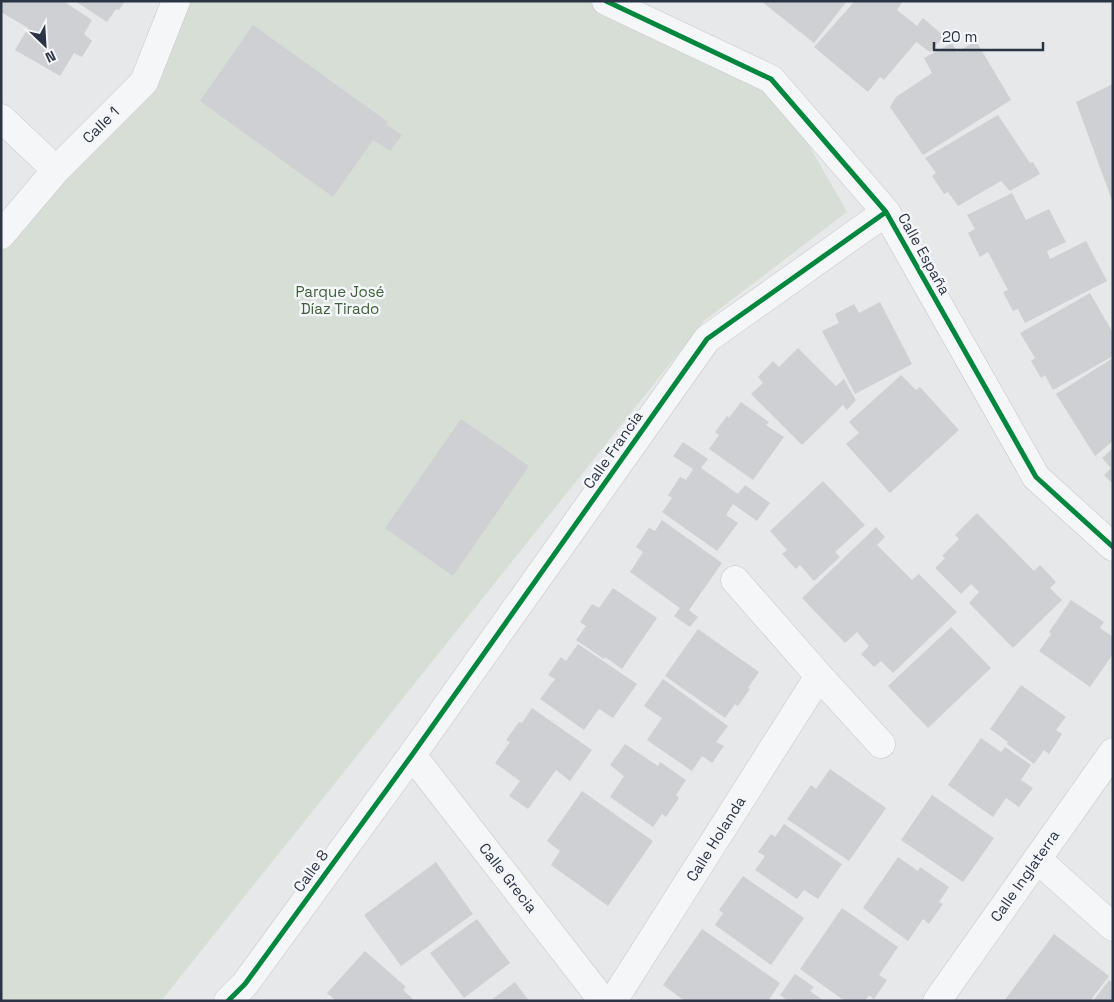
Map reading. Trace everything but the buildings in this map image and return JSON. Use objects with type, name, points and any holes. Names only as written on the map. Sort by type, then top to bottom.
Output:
[{"type":"street","name":"Calle 1","points":[[1,234],[56,170],[144,82],[176,1]]},
{"type":"street","name":"Calle España","points":[[606,1],[771,79],[886,212],[1036,477],[1113,547]]},
{"type":"street","points":[[1,118],[56,170]]},
{"type":"street","name":"Calle Francia","points":[[412,754],[708,339],[886,212]]},
{"type":"street","points":[[736,580],[881,744]]},
{"type":"street","name":"Calle Holanda","points":[[613,1001],[819,676]]},
{"type":"street","name":"Calle Inglaterra","points":[[937,1001],[1113,752]]},
{"type":"street","name":"Calle 8","points":[[228,1001],[245,984],[412,754]]},
{"type":"street","name":"Calle Grecia","points":[[412,754],[603,1001]]},
{"type":"street","points":[[1037,859],[1113,927]]},
{"type":"green space","name":"Parque José Díaz Tirado","points":[[176,1],[606,1],[771,79],[847,212],[705,320],[161,1001],[1,1001],[1,250],[154,55]]},
{"type":"cycle path","points":[[606,1],[771,79],[886,212],[1036,477],[1113,547]]},
{"type":"cycle path","points":[[228,1001],[245,984],[412,755],[707,339],[886,212]]}]
